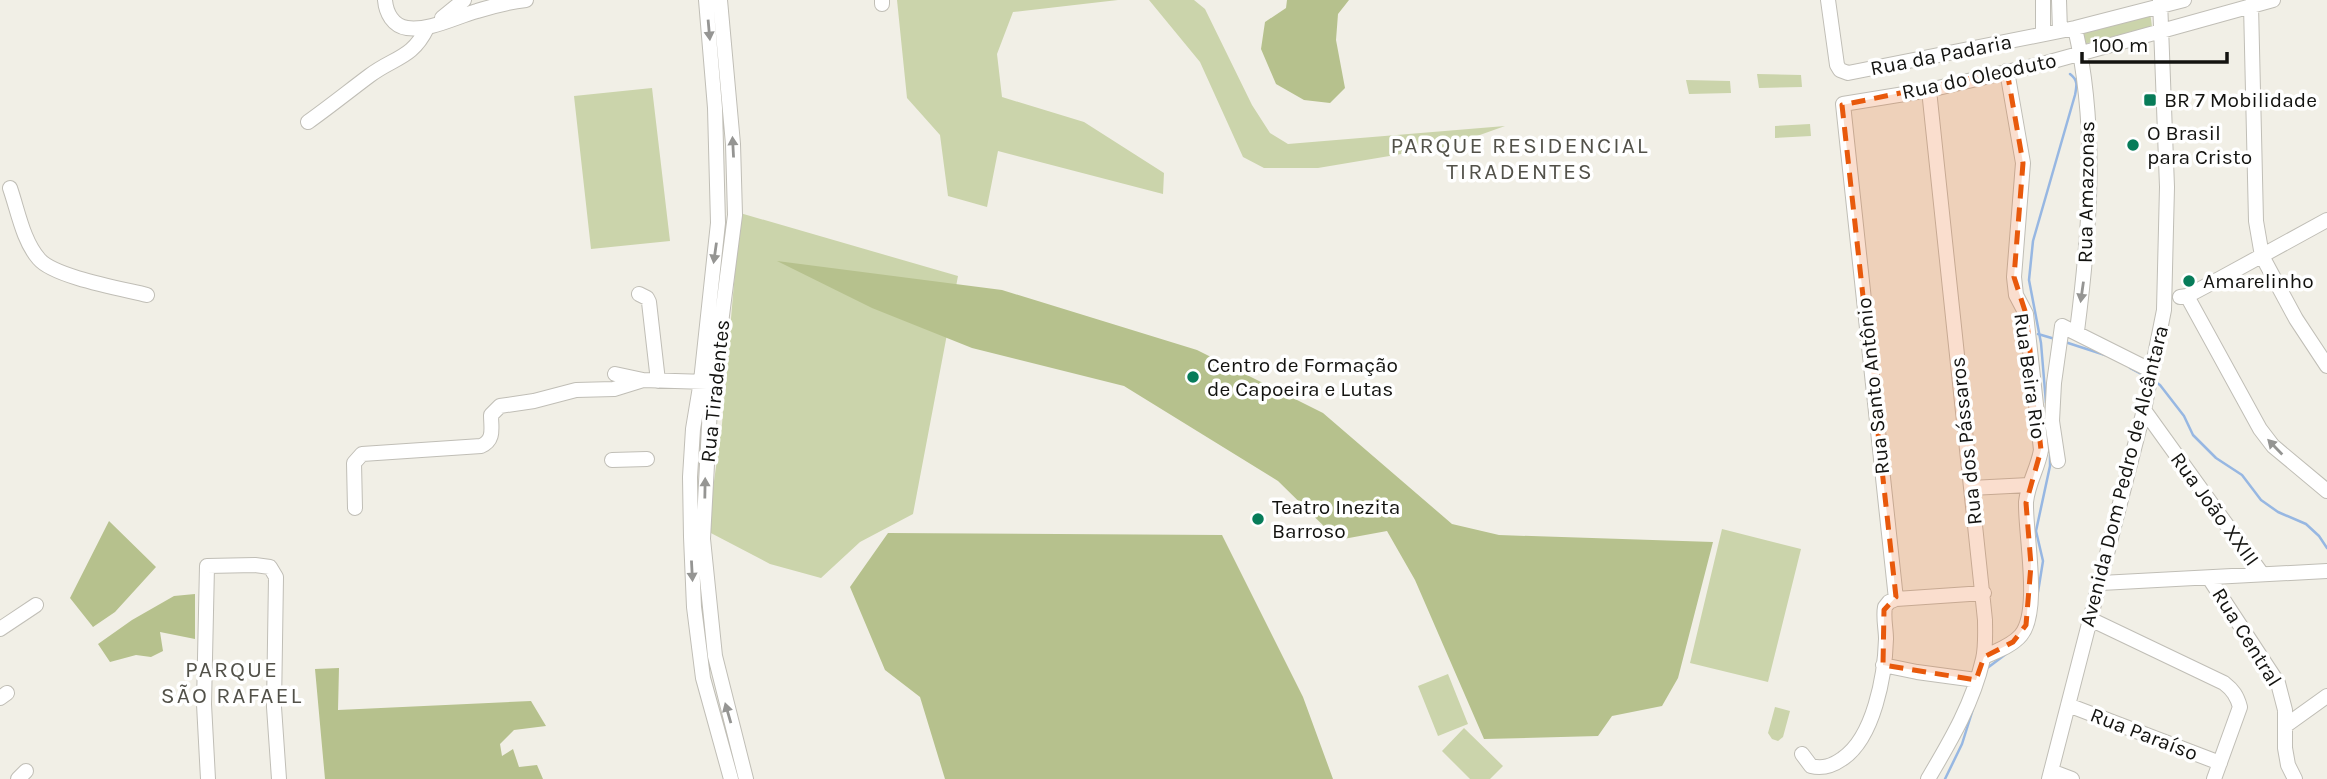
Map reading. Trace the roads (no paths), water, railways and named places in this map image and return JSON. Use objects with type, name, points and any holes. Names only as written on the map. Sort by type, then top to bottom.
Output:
[{"type":"street","points":[[385,0],[386,9],[396,23],[405,28],[523,0]]},
{"type":"street","points":[[308,122],[371,74],[409,53],[438,22],[464,0]]},
{"type":"street","name":"Rua Tiradentes","points":[[706,0],[715,108],[718,217],[711,284],[707,382]]},
{"type":"street","name":"Rua Tiradentes","points":[[719,0],[730,113],[735,221],[727,287],[707,382],[693,429],[690,477],[715,656],[746,779]]},
{"type":"street","name":"Rua da Padaria","points":[[1828,0],[1836,63],[1840,71],[1848,73],[2043,34]]},
{"type":"street","points":[[2043,0],[2043,34]]},
{"type":"street","points":[[2060,0],[2060,31]]},
{"type":"street","points":[[2075,28],[2160,3],[2184,0]]},
{"type":"street","name":"Rua do Oleoduto","points":[[1845,102],[1929,90],[2081,53],[2273,0]]},
{"type":"street","name":"Avenida Dom Pedro de Alcântara","points":[[2050,775],[2148,394],[2166,297],[2167,187],[2160,3]]},
{"type":"street","points":[[2251,5],[2256,221],[2262,256],[2296,319],[2327,366]]},
{"type":"street","name":"Rua do Oleoduto","points":[[2043,34],[2075,28]]},
{"type":"street","name":"Rua Amazonas","points":[[2075,28],[2088,106],[2090,211],[2077,331]]},
{"type":"street","name":"Rua Beira Rio","points":[[1984,657],[2013,642],[2021,635],[2026,625],[2031,565],[2026,503],[2041,450],[2026,314],[2016,295],[2014,277],[2023,163],[2007,71]]},
{"type":"street","name":"Rua dos Pássaros","points":[[1928,779],[1960,726],[1984,657],[1984,593],[1929,90]]},
{"type":"street","name":"Rua Santo Antônio","points":[[1845,102],[1842,105],[1896,599],[1889,601],[1885,607],[1883,665]]},
{"type":"street","points":[[715,108],[730,113]]},
{"type":"street","points":[[10,188],[27,237],[38,258],[45,265],[82,279],[147,295]]},
{"type":"street","points":[[718,217],[735,221]]},
{"type":"street","points":[[2166,297],[2187,296],[2327,220]]},
{"type":"street","points":[[711,284],[727,287]]},
{"type":"street","points":[[639,294],[649,302],[658,381]]},
{"type":"street","points":[[2187,296],[2260,429],[2273,446],[2327,491]]},
{"type":"street","points":[[2058,461],[2052,421],[2054,383],[2062,329],[2077,331],[2152,374]]},
{"type":"street","points":[[615,374],[643,380],[707,382]]},
{"type":"street","points":[[355,508],[354,463],[362,454],[481,446],[490,439],[491,415],[500,406],[534,401],[576,390],[614,389],[643,380]]},
{"type":"street","name":"Rua João XXIII","points":[[2144,410],[2262,574]]},
{"type":"street","points":[[612,460],[647,459]]},
{"type":"street","points":[[1971,488],[2029,485]]},
{"type":"street","name":"Rua Tiradentes","points":[[697,532],[694,607],[703,678],[731,779]]},
{"type":"street","points":[[208,779],[204,718],[207,566],[266,566],[275,573],[274,708],[279,779]]},
{"type":"street","points":[[2101,583],[2327,572]]},
{"type":"street","name":"Rua Central","points":[[2209,578],[2278,682],[2283,697],[2285,748],[2288,765],[2295,779]]},
{"type":"street","points":[[1896,599],[1984,593]]},
{"type":"street","points":[[0,629],[36,605]]},
{"type":"street","points":[[2090,619],[2224,683],[2232,690],[2240,707],[2214,779]]},
{"type":"street","points":[[1802,754],[1809,764],[1819,768],[1832,765],[1851,753],[1871,717],[1883,665],[1976,680]]},
{"type":"street","points":[[2286,726],[2327,696]]},
{"type":"street","name":"Rua Paraíso","points":[[2068,705],[2220,763]]},
{"type":"street","points":[[2050,775],[2072,779]]},
{"type":"waterway","points":[[2046,403],[2041,343],[2029,280],[2033,241],[2075,95],[2076,83],[2070,74]]},
{"type":"waterway","points":[[2038,334],[2055,339]]},
{"type":"waterway","points":[[2065,342],[2105,355]]},
{"type":"waterway","points":[[2130,368],[2145,376]]},
{"type":"waterway","points":[[2154,381],[2184,416],[2193,435],[2216,458],[2242,475],[2261,500],[2278,512],[2306,524],[2327,548]]},
{"type":"waterway","points":[[2038,592],[2043,561],[2036,531],[2050,455]]},
{"type":"waterway","points":[[1986,669],[2006,654]]},
{"type":"waterway","points":[[1945,779],[1962,744],[1973,709]]},
{"type":"place","name":"BR 7 Mobilidade","points":[[2150,100]]},
{"type":"place","name":"O Brasil para Cristo","points":[[2133,145]]},
{"type":"place","name":"Amarelinho","points":[[2189,281]]},
{"type":"place","name":"Centro de Formação de Capoeira e Lutas","points":[[1193,377]]},
{"type":"place","name":"Teatro Inezita Barroso","points":[[1258,519]]},
{"type":"district","name":"PARQUE RESIDENCIAL TIRADENTES","points":[[1520,158]]},
{"type":"district","name":"PARQUE SÃO RAFAEL","points":[[232,682]]}]
